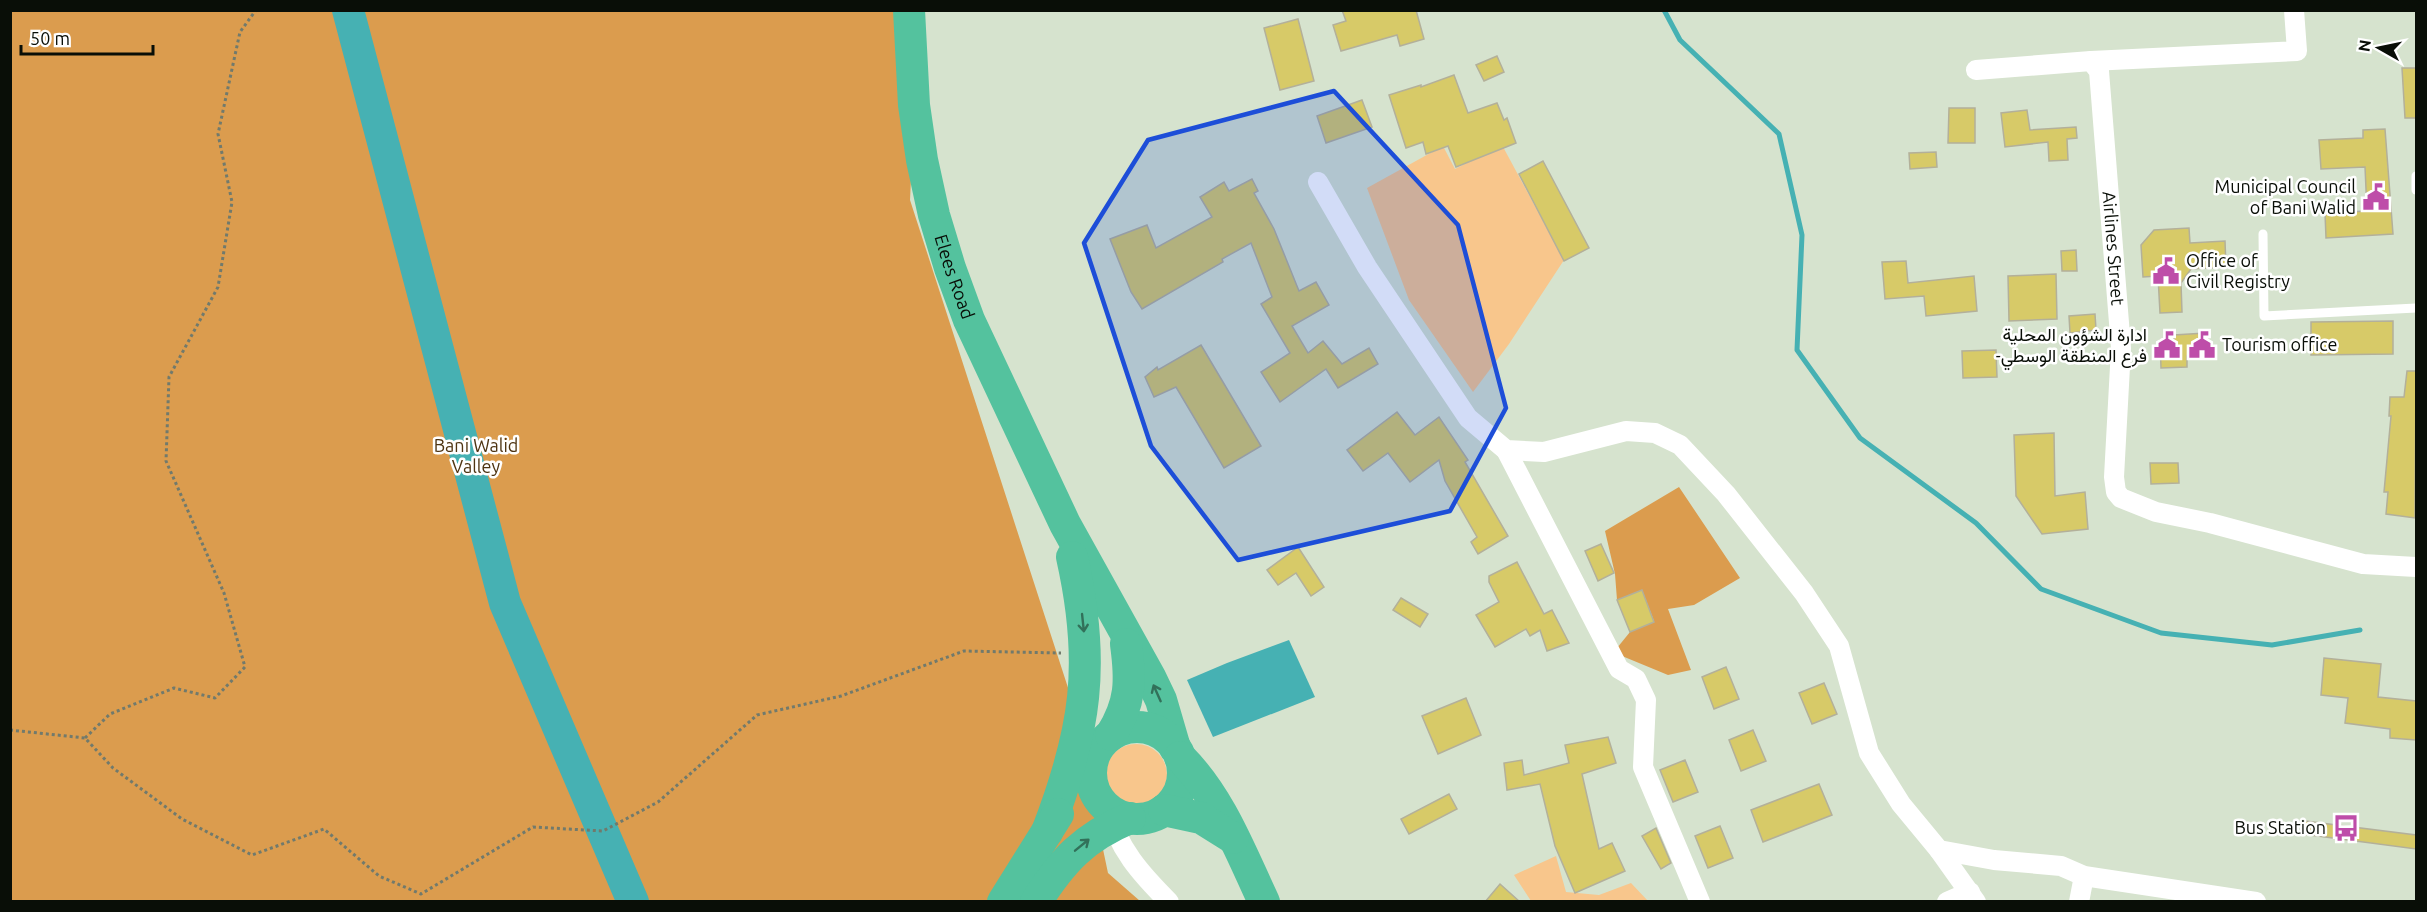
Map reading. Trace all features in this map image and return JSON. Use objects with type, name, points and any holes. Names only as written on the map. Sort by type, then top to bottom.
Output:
[{"type":"highway","name":"Elees Road","points":[[909,10],[914,105],[922,160],[934,215],[950,268],[974,330],[1065,524]]},
{"type":"highway","points":[[1003,902],[1035,886],[1059,867],[1074,851],[1117,818],[1148,818],[1164,810],[1174,799],[1181,786],[1183,772],[1161,700],[1065,524]]},
{"type":"highway","points":[[1035,886],[1047,832],[1070,767],[1083,708],[1086,676],[1082,612],[1065,524]]},
{"type":"highway","points":[[1047,832],[1126,707],[1130,674],[1125,634]]},
{"type":"highway","points":[[1117,818],[1102,803],[1091,777],[1102,747],[1124,729],[1139,727],[1153,730],[1166,737],[1206,787],[1264,902]]},
{"type":"highway","points":[[1164,810],[1201,818],[1233,838]]},
{"type":"street","points":[[1976,70],[2297,51],[2294,10]]},
{"type":"street","name":"Airlines Street","points":[[2091,62],[2099,71],[2121,348],[2114,477],[2116,492],[2121,498],[2140,507],[2210,523],[2363,564],[2416,567]]},
{"type":"street","points":[[1318,182],[1367,267],[1468,418],[1506,450],[1619,669],[1636,679],[1646,700],[1643,767],[1700,902]]},
{"type":"street","points":[[1506,450],[1544,452],[1626,430],[1655,433],[1680,445],[1726,494],[1804,593],[1839,646],[1869,753],[1901,804],[1939,850],[1973,897],[1947,902]]},
{"type":"street","points":[[1117,818],[1132,861],[1169,902]]},
{"type":"street","points":[[1939,850],[1994,860],[2061,866],[2084,876],[2256,902]]},
{"type":"street","points":[[2079,902],[2084,876]]},
{"type":"lane","points":[[2416,176],[2416,190]]},
{"type":"lane","points":[[2264,234],[2264,316],[2416,308]]},
{"type":"path","points":[[85,738],[110,714],[174,688],[215,698],[245,667],[224,593],[166,461],[168,377],[218,287],[232,202],[218,135],[240,32],[256,10]]},
{"type":"path","points":[[10,730],[85,738],[113,768],[182,819],[252,855],[324,829],[379,876],[421,894],[533,827],[603,831],[640,812],[658,802],[757,715],[841,696],[964,651],[1066,653]]},
{"type":"highlighted area","points":[[1334,91],[1458,225],[1506,408],[1450,511],[1238,560],[1151,446],[1084,243],[1148,140]]},
{"type":"shaded area","points":[[1502,145],[1564,260],[1509,344],[1473,392],[1409,300],[1367,188],[1443,146],[1455,169]]},
{"type":"shaded area","points":[[1130,744],[1142,744],[1158,753],[1165,763],[1167,775],[1165,787],[1158,797],[1142,806],[1130,806],[1119,801],[1110,792],[1105,781],[1105,769],[1110,758],[1119,749]]},
{"type":"shaded area","points":[[1556,856],[1566,892],[1599,895],[1631,883],[1648,901],[1531,901],[1514,875]]},
{"type":"green space","name":"Bani Walid Valley","points":[[10,11],[919,11],[910,200],[1071,697],[1108,873],[1140,901],[11,901]]},
{"type":"green space","points":[[1679,487],[1740,578],[1694,605],[1668,609],[1691,670],[1668,675],[1622,656],[1617,648],[1630,632],[1654,621],[1642,590],[1617,600],[1615,574],[1605,531]]},
{"type":"water","points":[[1289,640],[1315,697],[1213,737],[1187,680]]},
{"type":"building","points":[[1342,10],[1416,10],[1424,39],[1400,46],[1397,35],[1341,51],[1333,25],[1346,21]]},
{"type":"building","points":[[1298,19],[1314,81],[1280,90],[1264,28]]},
{"type":"building","points":[[1497,56],[1504,72],[1484,81],[1476,65]]},
{"type":"building","points":[[2402,68],[2416,68],[2416,118],[2405,118]]},
{"type":"building","points":[[1454,75],[1468,113],[1497,103],[1504,120],[1507,118],[1516,143],[1456,167],[1448,146],[1426,154],[1423,142],[1406,148],[1389,95]]},
{"type":"building","points":[[1362,100],[1372,127],[1326,143],[1317,116]]},
{"type":"building","points":[[1949,108],[1975,108],[1975,143],[1948,143]]},
{"type":"building","points":[[2027,110],[2030,130],[2076,127],[2077,138],[2067,139],[2068,160],[2049,161],[2048,142],[2005,147],[2001,113]]},
{"type":"building","points":[[2385,129],[2393,234],[2326,238],[2325,213],[2367,211],[2365,167],[2321,169],[2319,140],[2363,138],[2363,130]]},
{"type":"building","points":[[1936,152],[1937,167],[1910,169],[1909,153]]},
{"type":"building","points":[[1543,161],[1589,248],[1564,261],[1519,174]]},
{"type":"building","points":[[1252,179],[1258,191],[1254,193],[1274,229],[1299,291],[1316,282],[1329,305],[1292,326],[1308,353],[1323,341],[1342,364],[1369,348],[1378,364],[1338,388],[1326,369],[1280,402],[1261,372],[1290,353],[1261,304],[1272,297],[1251,243],[1142,309],[1131,292],[1110,239],[1147,225],[1156,248],[1212,217],[1200,197],[1224,182],[1229,191]]},
{"type":"building","name":"Office of Civil Registry","points":[[2189,228],[2190,243],[2225,241],[2226,267],[2191,269],[2181,283],[2182,312],[2160,313],[2158,276],[2143,277],[2141,245],[2154,230]]},
{"type":"building","points":[[2076,250],[2077,271],[2062,271],[2061,251]]},
{"type":"building","points":[[1906,261],[1908,283],[1974,276],[1977,311],[1926,316],[1924,296],[1885,299],[1882,262]]},
{"type":"building","points":[[2056,274],[2057,319],[2009,321],[2008,276]]},
{"type":"building","points":[[2095,314],[2096,330],[2070,333],[2069,316]]},
{"type":"building","points":[[2393,321],[2393,354],[2311,355],[2311,322]]},
{"type":"building","points":[[2205,333],[2207,355],[2187,356],[2187,367],[2161,368],[2160,340],[2174,339],[2174,335]]},
{"type":"building","points":[[1201,345],[1261,446],[1224,468],[1176,387],[1154,397],[1145,377],[1157,367],[1158,370]]},
{"type":"building","points":[[1996,350],[1997,377],[1963,378],[1962,351]]},
{"type":"building","points":[[2407,371],[2416,371],[2415,518],[2386,514],[2388,492],[2384,492],[2391,416],[2389,416],[2390,397],[2404,397]]},
{"type":"building","points":[[1397,412],[1415,435],[1439,417],[1468,460],[1465,462],[1508,536],[1478,554],[1471,542],[1477,537],[1445,481],[1439,460],[1410,482],[1388,453],[1363,471],[1347,450]]},
{"type":"building","points":[[2054,433],[2055,496],[2085,492],[2088,529],[2042,534],[2016,496],[2014,435]]},
{"type":"building","points":[[2150,463],[2178,463],[2179,483],[2151,484]]},
{"type":"building","points":[[1601,544],[1614,573],[1598,581],[1585,551]]},
{"type":"building","points":[[1298,547],[1324,587],[1311,596],[1296,573],[1278,585],[1267,570]]},
{"type":"building","points":[[1517,562],[1544,614],[1552,610],[1569,643],[1547,651],[1540,630],[1530,636],[1526,629],[1495,647],[1476,615],[1499,602],[1489,582],[1489,576]]},
{"type":"building","points":[[1642,590],[1654,622],[1630,632],[1617,600]]},
{"type":"building","points":[[1401,598],[1428,614],[1420,627],[1393,610]]},
{"type":"building","points":[[2324,658],[2381,664],[2378,697],[2416,701],[2416,740],[2390,738],[2390,729],[2345,723],[2348,698],[2321,695]]},
{"type":"building","points":[[1726,667],[1739,699],[1714,709],[1702,677]]},
{"type":"building","points":[[1824,683],[1837,714],[1812,724],[1799,693]]},
{"type":"building","points":[[1466,698],[1481,735],[1438,754],[1422,716]]},
{"type":"building","points":[[1753,730],[1766,761],[1741,771],[1729,740]]},
{"type":"building","points":[[1608,737],[1616,763],[1582,774],[1599,849],[1612,843],[1625,871],[1575,893],[1555,846],[1540,784],[1507,790],[1504,763],[1522,760],[1524,775],[1569,763],[1565,745]]},
{"type":"building","points":[[1685,760],[1698,792],[1673,802],[1660,770]]},
{"type":"building","points":[[1819,784],[1832,815],[1763,842],[1751,810]]},
{"type":"building","points":[[1449,794],[1457,809],[1409,834],[1401,819]]},
{"type":"building","points":[[2305,821],[2416,835],[2416,849],[2303,834]]},
{"type":"building","points":[[1720,826],[1733,858],[1708,868],[1695,836]]},
{"type":"building","points":[[1656,828],[1671,863],[1661,869],[1642,836]]},
{"type":"building","points":[[1500,884],[1520,902],[1485,902]]},
{"type":"waterway","name":"Bani Walid Valley","points":[[348,10],[505,603],[633,902]]},
{"type":"waterway","points":[[1664,10],[1680,40],[1779,134],[1802,235],[1797,350],[1860,438],[1976,523],[2041,589],[2161,633],[2272,645],[2360,630]]},
{"type":"place","name":"Municipal Council of Bani Walid","points":[[2376,197]]},
{"type":"place","name":"Office of Civil Registry","points":[[2166,271]]},
{"type":"place","name":"ادارة الشؤون المحلية -فرع المنطقة الوسطي","points":[[2167,345]]},
{"type":"place","name":"Tourism office","points":[[2202,345]]},
{"type":"place","name":"Bus Station","points":[[2346,828]]}]
